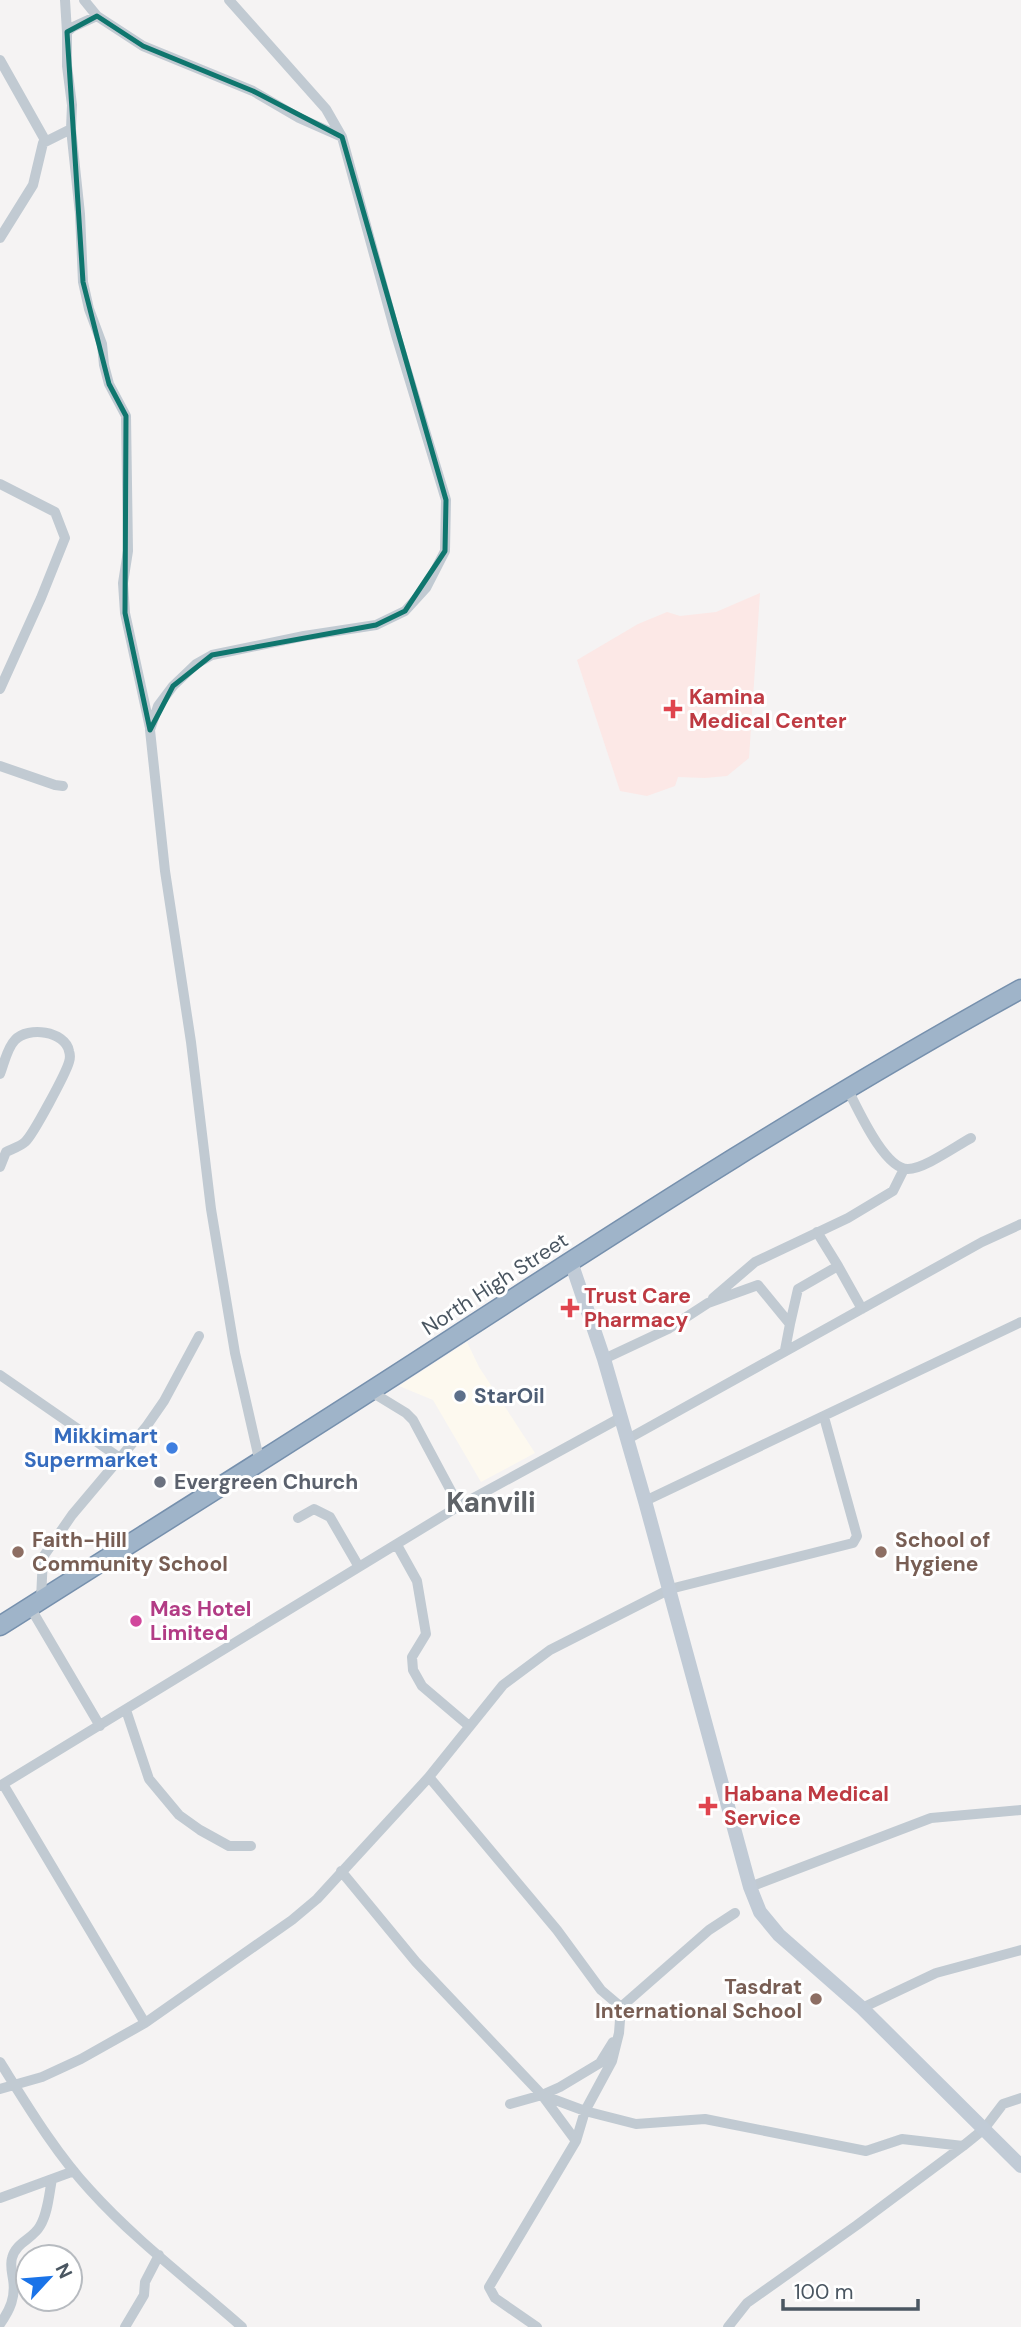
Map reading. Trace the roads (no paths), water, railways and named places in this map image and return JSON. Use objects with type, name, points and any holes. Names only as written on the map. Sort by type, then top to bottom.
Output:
[{"type":"highway","name":"North High Street","points":[[0,1626],[847,1088],[1021,989]]},
{"type":"main road","points":[[570,1262],[604,1359],[670,1589],[750,1887],[760,1912],[779,1935],[862,2008],[1021,2166]]},
{"type":"street","points":[[65,0],[67,66],[72,105],[71,129],[80,214],[83,282],[89,309],[102,344],[109,384],[127,416],[128,551],[122,583],[124,603],[150,730],[165,871],[191,1042],[211,1209],[235,1353],[260,1462]]},
{"type":"street","points":[[84,0],[97,16],[144,46],[253,90],[299,118],[342,137]]},
{"type":"street","points":[[150,730],[158,706],[173,686],[196,664],[212,655],[304,636],[376,625],[405,611],[426,588],[445,551],[446,500],[396,335],[342,137],[326,109],[229,0]]},
{"type":"street","points":[[68,32],[97,16]]},
{"type":"street","points":[[0,60],[3,73],[45,140]]},
{"type":"street","points":[[0,238],[33,185],[45,140],[71,129]]},
{"type":"street","points":[[0,484],[55,512],[65,538],[0,689]]},
{"type":"street","points":[[0,766],[63,786]]},
{"type":"street","points":[[0,1074],[11,1046],[26,1033],[55,1036],[64,1041],[69,1049],[70,1060],[37,1123],[25,1143],[3,1148],[0,1167]]},
{"type":"street","points":[[847,1088],[874,1138],[897,1165],[904,1169],[923,1164],[971,1138]]},
{"type":"street","points":[[604,1359],[668,1329],[708,1303],[755,1262],[848,1218],[893,1191],[904,1169]]},
{"type":"street","points":[[626,1440],[982,1242],[1021,1224]]},
{"type":"street","points":[[817,1232],[862,1309]]},
{"type":"street","points":[[785,1350],[798,1289],[838,1266]]},
{"type":"street","points":[[708,1303],[758,1285],[790,1324]]},
{"type":"street","points":[[645,1501],[1021,1322]]},
{"type":"street","points":[[100,1726],[35,1603],[43,1557],[72,1515],[146,1427],[164,1401],[199,1336]]},
{"type":"street","points":[[0,1375],[120,1458]]},
{"type":"street","points":[[370,1391],[413,1420],[459,1506]]},
{"type":"street","points":[[0,2089],[42,2077],[145,2023],[292,1920],[317,1899],[429,1777],[503,1685],[550,1650],[670,1589],[853,1543],[857,1536],[824,1417]]},
{"type":"street","points":[[145,2023],[1,1785],[459,1506],[620,1418]]},
{"type":"street","points":[[298,1518],[314,1509],[330,1517],[359,1567]]},
{"type":"street","points":[[397,1545],[418,1581],[426,1633],[412,1657],[413,1670],[422,1686],[469,1726]]},
{"type":"street","points":[[126,1710],[149,1779],[179,1815],[229,1846],[251,1846]]},
{"type":"street","points":[[429,1777],[557,1930],[601,1990],[621,2007]]},
{"type":"street","points":[[750,1887],[931,1818],[1021,1810]]},
{"type":"street","points":[[341,1871],[416,1962],[542,2095],[576,2141]]},
{"type":"street","points":[[537,2327],[495,2298],[489,2287],[576,2141],[586,2112],[612,2061],[619,2033],[621,2007],[709,1930],[735,1913]]},
{"type":"street","points":[[862,2008],[936,1973],[1021,1950]]},
{"type":"street","points":[[510,2104],[560,2087],[600,2063],[619,2033]]},
{"type":"street","points":[[0,2062],[74,2171],[113,2213],[242,2327]]},
{"type":"street","points":[[542,2095],[586,2112],[636,2124],[705,2119],[866,2151],[902,2139],[963,2146]]},
{"type":"street","points":[[728,2327],[747,2303],[963,2146],[984,2129],[1003,2104],[1021,2098]]},
{"type":"street","points":[[0,2198],[74,2171]]},
{"type":"street","points":[[0,2324],[9,2312],[13,2299],[14,2284],[10,2262],[15,2250],[39,2229],[46,2211],[52,2179]]},
{"type":"street","points":[[125,2327],[144,2295],[145,2282],[159,2255]]},
{"type":"place","name":"Kamina Medical Center","points":[[673,709]]},
{"type":"place","name":"Trust Care Pharmacy","points":[[570,1308]]},
{"type":"place","name":"StarOil","points":[[460,1396]]},
{"type":"place","name":"Mikkimart Supermarket","points":[[172,1448]]},
{"type":"place","name":"Evergreen Church","points":[[160,1482]]},
{"type":"place","name":"Faith-Hill Community School","points":[[18,1552]]},
{"type":"place","name":"School of Hygiene","points":[[881,1552]]},
{"type":"place","name":"Mas Hotel Limited","points":[[136,1621]]},
{"type":"place","name":"Habana Medical Service","points":[[708,1806]]},
{"type":"place","name":"Tasdrat International School","points":[[816,1999]]},
{"type":"district","name":"Kanvili","points":[[491,1502]]}]
